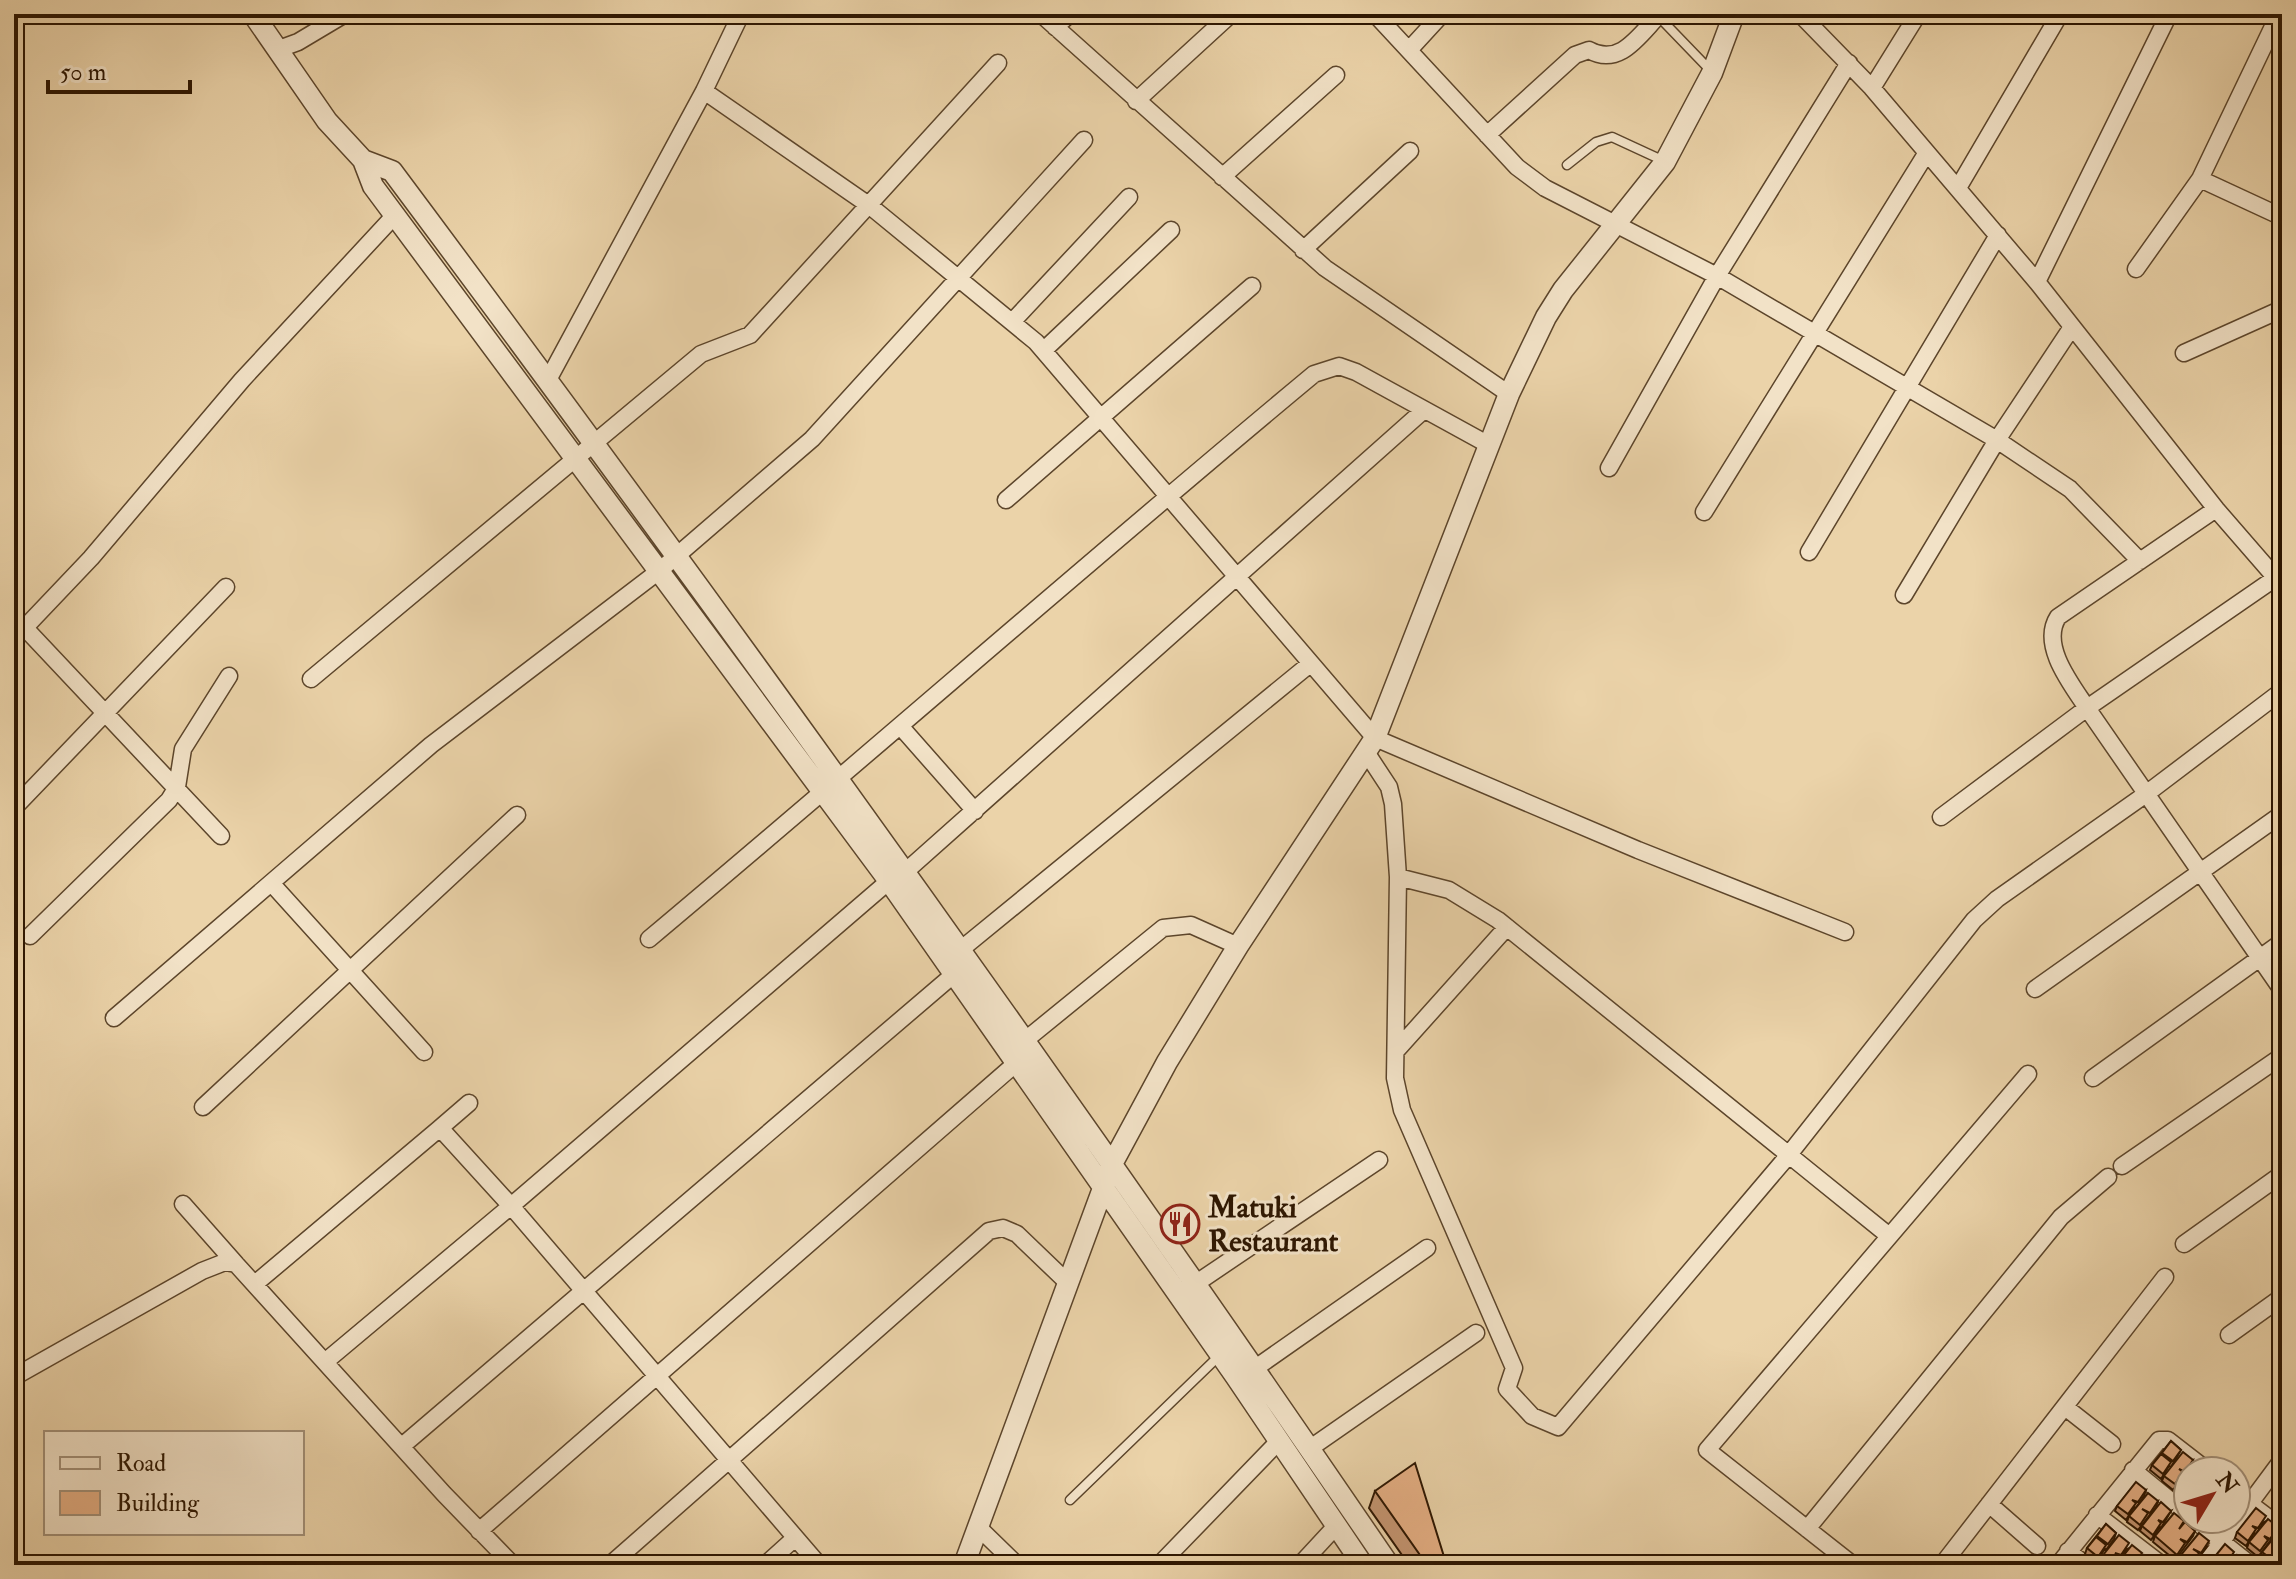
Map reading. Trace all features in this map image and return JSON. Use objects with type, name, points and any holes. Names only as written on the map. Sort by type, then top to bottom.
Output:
[{"type":"street","points":[[253,14],[327,121],[363,160],[373,186],[659,571],[833,786]]},
{"type":"street","points":[[279,49],[314,34],[345,14]]},
{"type":"street","points":[[548,380],[704,91],[741,14]]},
{"type":"street","points":[[1041,14],[1303,250],[1384,311],[1509,394]]},
{"type":"street","points":[[1055,27],[1070,14]]},
{"type":"street","points":[[1136,101],[1231,14]]},
{"type":"street","points":[[1375,14],[1517,167],[1545,188],[1717,276],[1997,440],[2070,489],[2140,561]]},
{"type":"street","points":[[1409,50],[1442,14]]},
{"type":"street","points":[[964,1565],[1112,1164],[1167,1062],[1238,946],[1371,745],[1509,394],[1563,290],[1665,162],[1712,73],[1734,14]]},
{"type":"street","points":[[1800,14],[1872,88],[1998,235],[2216,509],[2278,582],[2087,708],[1941,817]]},
{"type":"street","points":[[1872,88],[1918,14]]},
{"type":"street","points":[[1958,188],[2060,14]]},
{"type":"street","points":[[2037,282],[2169,14]]},
{"type":"street","points":[[2136,269],[2200,179],[2279,14]]},
{"type":"street","points":[[1487,135],[1575,55],[1589,50],[1603,58],[1614,57],[1657,15]]},
{"type":"street","points":[[311,679],[597,445],[701,354],[750,335],[998,63]]},
{"type":"street","points":[[1609,468],[1717,276],[1849,63]]},
{"type":"street","points":[[1222,177],[1336,75]]},
{"type":"street","points":[[704,91],[870,206],[1044,350],[1170,493],[1310,664],[1371,745],[1393,804],[1398,877],[1395,1078],[1411,1139],[1514,1368],[1507,1389],[1532,1416],[1558,1427],[1787,1157],[1974,920],[1997,899],[2146,794],[2282,691]]},
{"type":"street","points":[[114,1018],[273,885],[431,745],[678,556],[812,439],[1084,140]]},
{"type":"street","points":[[1303,250],[1410,151]]},
{"type":"street","points":[[1704,512],[1926,154]]},
{"type":"street","points":[[363,160],[392,171],[597,445],[678,556],[897,877],[959,951],[1112,1164],[1389,1565]]},
{"type":"street","points":[[2200,179],[2282,217]]},
{"type":"street","points":[[1012,322],[1129,197]]},
{"type":"street","points":[[221,836],[107,714],[19,634],[91,558],[242,380],[395,215]]},
{"type":"street","points":[[1044,350],[1171,230]]},
{"type":"street","points":[[1809,552],[1998,235]]},
{"type":"street","points":[[1006,500],[1252,286]]},
{"type":"street","points":[[2184,353],[2282,309]]},
{"type":"street","points":[[1904,595],[1997,440],[2072,327]]},
{"type":"street","points":[[649,939],[833,786],[1170,493],[1326,367],[1339,366],[1356,372],[1489,445]]},
{"type":"street","points":[[326,1361],[975,811],[1424,410]]},
{"type":"street","points":[[2216,509],[2058,617],[2051,628],[2052,641],[2068,679],[2087,708],[2282,990]]},
{"type":"street","points":[[14,808],[226,587]]},
{"type":"street","points":[[959,951],[1310,664]]},
{"type":"street","points":[[30,936],[159,812],[177,787],[183,749],[229,676]]},
{"type":"street","points":[[901,727],[975,811]]},
{"type":"street","points":[[1371,745],[1845,932]]},
{"type":"street","points":[[2035,989],[2282,814]]},
{"type":"street","points":[[203,1107],[517,815]]},
{"type":"street","points":[[897,877],[952,976],[1220,1355],[1363,1565]]},
{"type":"street","points":[[1398,877],[1449,890],[1507,927],[1787,1157],[1888,1235]]},
{"type":"street","points":[[273,885],[424,1052]]},
{"type":"street","points":[[1023,1042],[1163,928],[1191,925],[1238,946]]},
{"type":"street","points":[[1396,1051],[1507,927]]},
{"type":"street","points":[[2093,1078],[2282,942]]},
{"type":"street","points":[[402,1446],[823,1083],[952,976]]},
{"type":"street","points":[[2122,1166],[2282,1056]]},
{"type":"street","points":[[479,1531],[1014,1065]]},
{"type":"street","points":[[1853,1565],[1707,1450],[2028,1074]]},
{"type":"street","points":[[256,1283],[469,1103]]},
{"type":"street","points":[[440,1128],[585,1291],[819,1565]]},
{"type":"street","points":[[1195,1284],[1379,1160]]},
{"type":"street","points":[[2184,1244],[2282,1174]]},
{"type":"street","points":[[1807,1529],[2061,1217],[2108,1177]]},
{"type":"street","points":[[183,1204],[513,1565]]},
{"type":"street","points":[[610,1565],[989,1231],[1003,1228],[1017,1234],[1068,1283]]},
{"type":"street","points":[[1254,1369],[1427,1248]]},
{"type":"street","points":[[14,1377],[161,1294],[225,1262],[236,1264]]},
{"type":"street","points":[[1942,1565],[2165,1277]]},
{"type":"street","points":[[2229,1335],[2282,1297]]},
{"type":"street","points":[[1309,1449],[1476,1333]]},
{"type":"street","points":[[2065,1407],[2112,1444]]},
{"type":"street","points":[[2058,1565],[2133,1470],[2164,1439],[2186,1455]]},
{"type":"street","points":[[1159,1565],[1279,1441]]},
{"type":"street","points":[[2252,1489],[2282,1460]]},
{"type":"street","points":[[2133,1470],[2172,1502]]},
{"type":"street","points":[[1989,1504],[2037,1546]]},
{"type":"street","points":[[2252,1505],[2282,1528]]},
{"type":"street","points":[[2097,1515],[2162,1565]]},
{"type":"street","points":[[1300,1565],[1336,1526]]},
{"type":"street","points":[[979,1528],[1017,1565]]},
{"type":"street","points":[[2212,1535],[2251,1565]]},
{"type":"street","points":[[2204,1565],[2224,1535]]},
{"type":"street","points":[[765,1565],[795,1538]]},
{"type":"street","points":[[2068,1551],[2086,1565]]},
{"type":"lane","points":[[1657,15],[1712,73]]},
{"type":"lane","points":[[1567,165],[1596,142],[1612,137],[1665,162]]},
{"type":"lane","points":[[1070,1500],[1220,1355]]},
{"type":"building","points":[[2171,1441],[2181,1450],[2177,1455],[2172,1455],[2172,1460],[2162,1453]]},
{"type":"building","points":[[2161,1454],[2171,1462],[2163,1474],[2152,1465]]},
{"type":"building","points":[[1415,1463],[1446,1563],[1443,1565],[1427,1565],[1375,1491]]},
{"type":"building","points":[[2172,1466],[2172,1482],[2164,1476]]},
{"type":"building","points":[[2136,1482],[2146,1490],[2138,1502],[2132,1500],[2136,1503],[2128,1514],[2117,1506]]},
{"type":"building","points":[[2148,1493],[2158,1501],[2150,1513],[2142,1509],[2148,1513],[2140,1525],[2129,1516]]},
{"type":"building","points":[[2161,1502],[2171,1511],[2163,1522],[2158,1520],[2161,1523],[2153,1535],[2142,1526]]},
{"type":"building","points":[[2256,1508],[2266,1516],[2258,1528],[2252,1526],[2252,1513]]},
{"type":"building","points":[[2172,1515],[2172,1535],[2192,1535],[2187,1542],[2180,1539],[2185,1543],[2177,1555],[2155,1536]]},
{"type":"building","points":[[2268,1519],[2278,1527],[2270,1539],[2264,1536],[2268,1540],[2260,1551],[2249,1542]]},
{"type":"building","points":[[2106,1524],[2116,1533],[2108,1544],[2097,1536]]},
{"type":"building","points":[[2282,1529],[2282,1547],[2272,1540]]},
{"type":"building","points":[[2119,1535],[2129,1543],[2121,1555],[2115,1553],[2119,1556],[2112,1565],[2108,1565],[2100,1559]]},
{"type":"building","points":[[2197,1535],[2209,1541],[2201,1553],[2193,1549],[2199,1553],[2191,1565],[2180,1556]]},
{"type":"building","points":[[2096,1537],[2106,1545],[2098,1557],[2087,1548]]},
{"type":"building","points":[[2271,1541],[2281,1549],[2273,1560],[2262,1552]]},
{"type":"building","points":[[2225,1544],[2234,1552],[2226,1564],[2220,1561],[2224,1565],[2208,1565]]},
{"type":"building","points":[[2132,1545],[2142,1553],[2134,1565],[2128,1562],[2132,1565],[2116,1565]]},
{"type":"building","points":[[2282,1553],[2282,1565],[2278,1565],[2275,1562]]},
{"type":"building","points":[[2144,1555],[2154,1563],[2153,1565],[2137,1565]]},
{"type":"building","points":[[2237,1555],[2247,1563],[2246,1565],[2229,1565]]},
{"type":"place","name":"Matuki Restaurant","points":[[1180,1224]]}]
